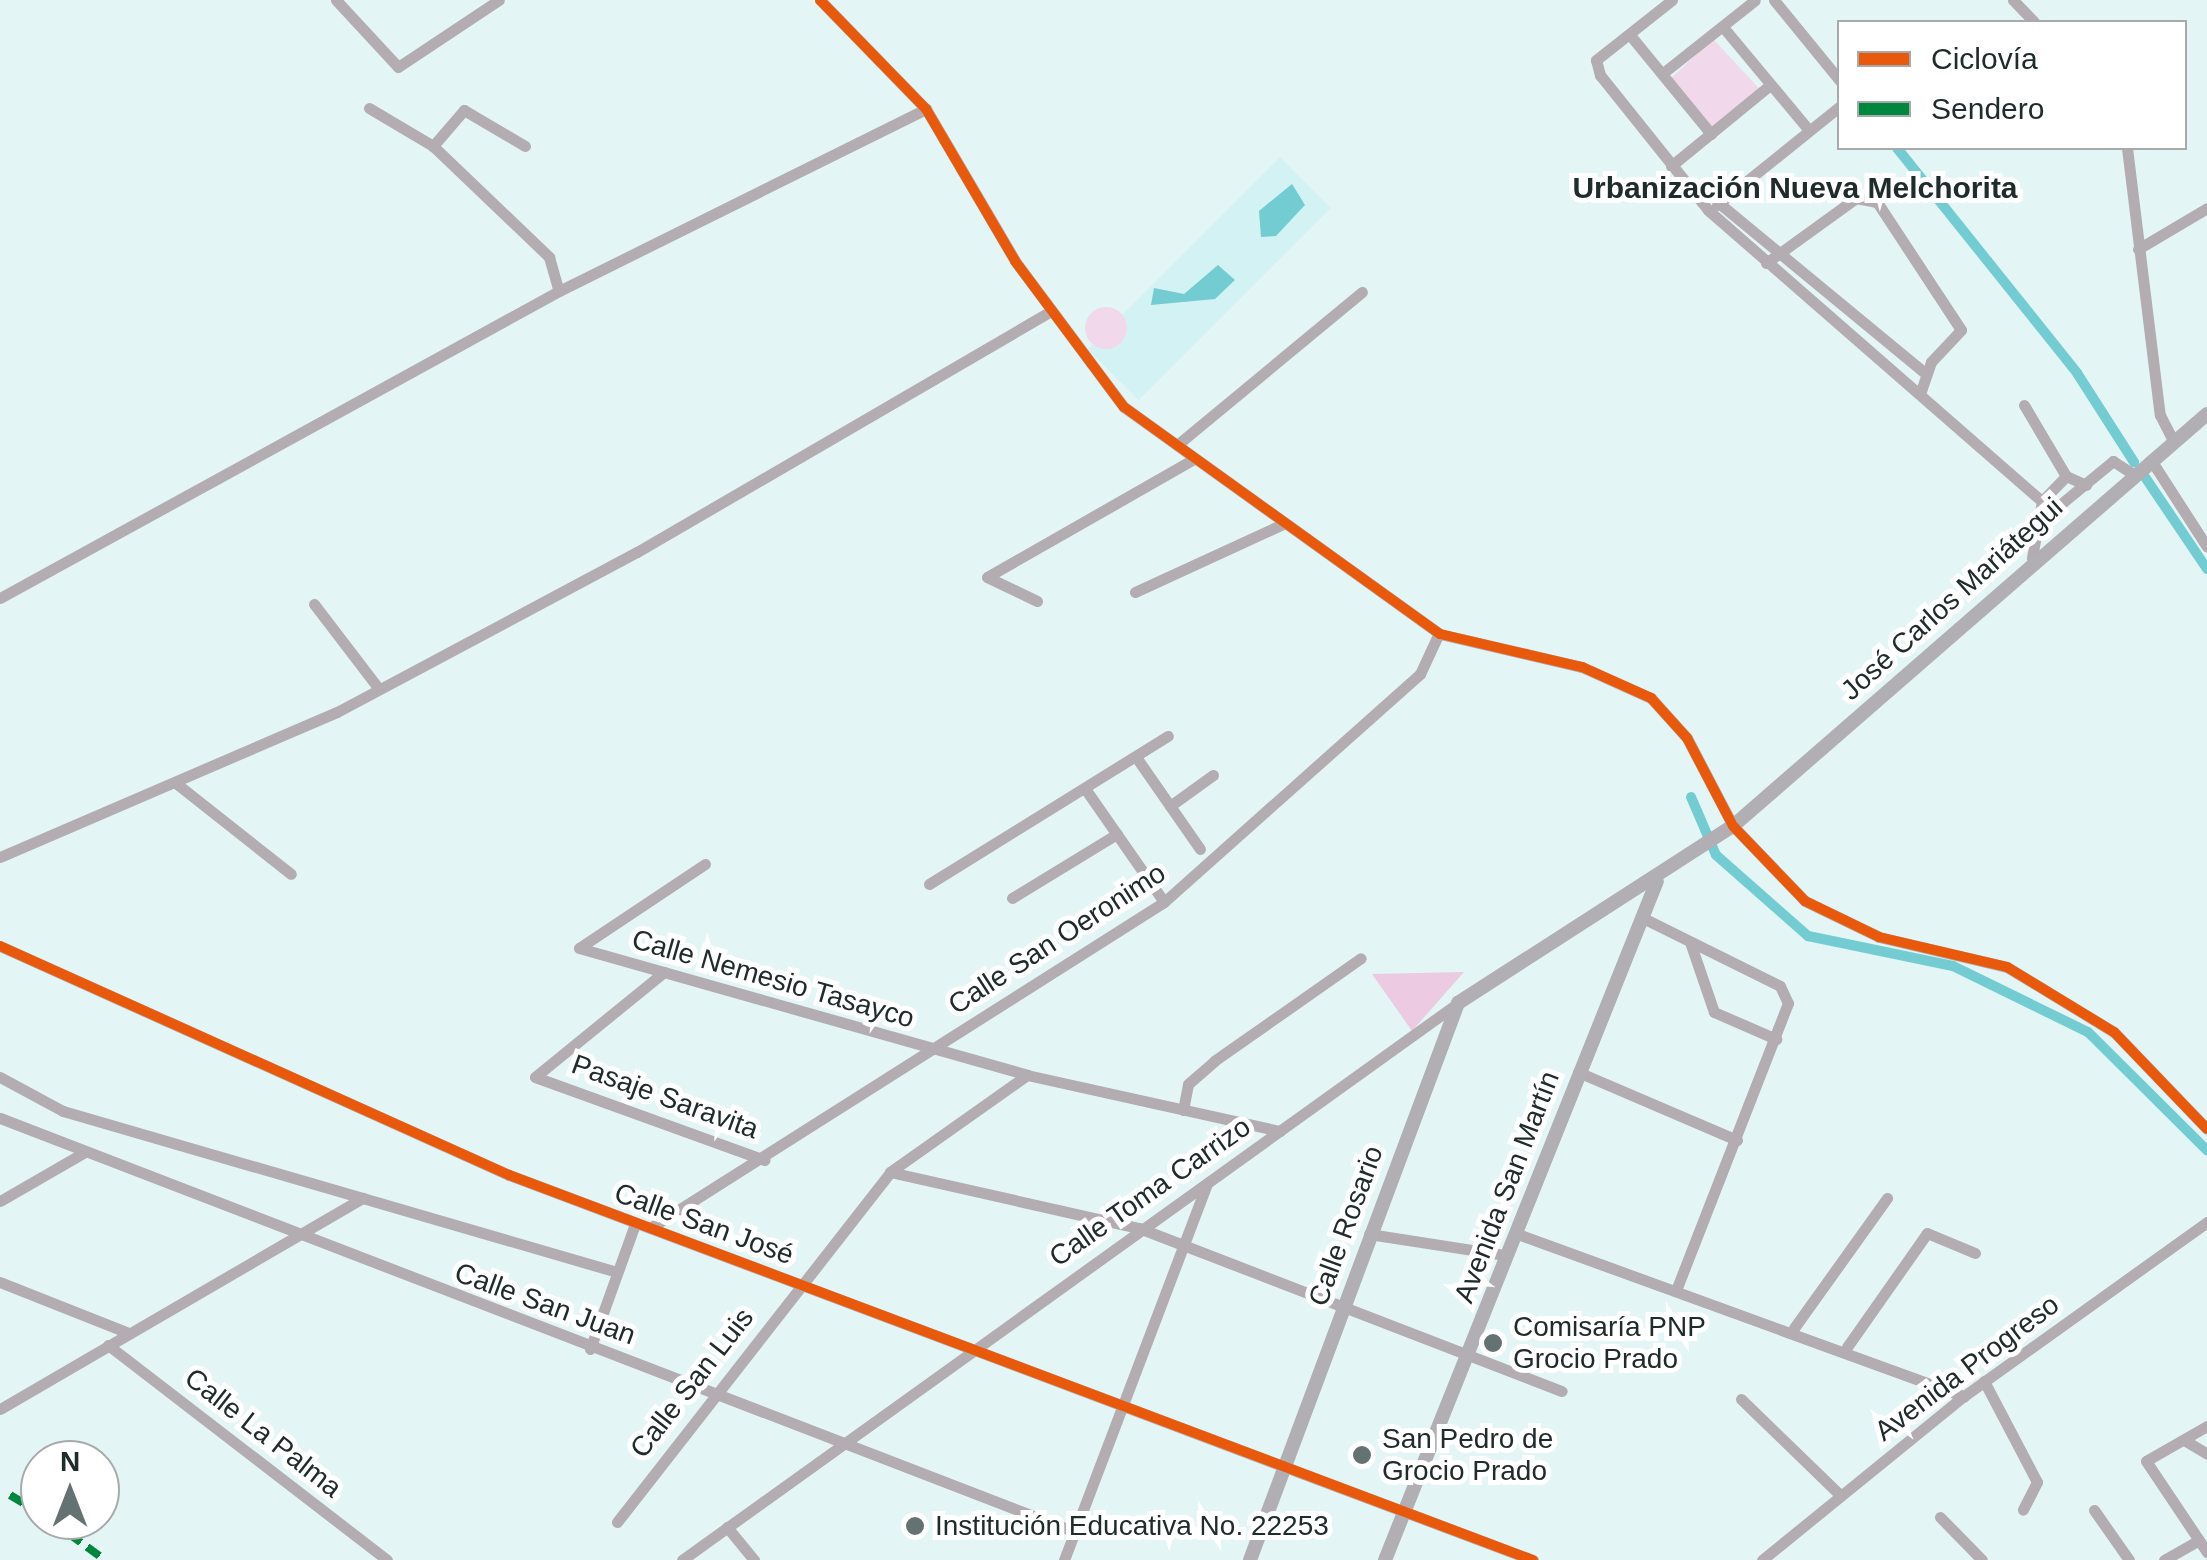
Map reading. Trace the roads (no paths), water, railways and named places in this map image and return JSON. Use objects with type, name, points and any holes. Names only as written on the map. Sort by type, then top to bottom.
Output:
[{"type":"main road","name":"José Carlos Mariátegui","points":[[1714,840],[2032,558],[2207,414]]},
{"type":"main road","name":"Calle Toma Carrizo","points":[[1458,1004],[1714,840]]},
{"type":"main road","name":"Avenida San Martín","points":[[1385,1560],[1657,880]]},
{"type":"main road","name":"Calle Rosario","points":[[1250,1560],[1458,1004]]},
{"type":"street","points":[[336,0],[398,67],[499,0]]},
{"type":"street","points":[[820,0],[926,109],[1050,312],[1099,384],[1192,460],[1439,633],[1582,668],[1650,698],[1687,738],[1733,826],[1806,901],[1848,927],[1977,955],[2096,1018],[2207,1129]]},
{"type":"street","points":[[1672,0],[1595,67],[1671,166],[1766,262],[1921,391],[2042,501]]},
{"type":"street","points":[[1663,74],[1755,0]]},
{"type":"street","points":[[1774,0],[1837,77]]},
{"type":"street","points":[[2014,0],[2032,20]]},
{"type":"street","points":[[1723,27],[1808,129]]},
{"type":"street","points":[[1630,35],[1710,134]]},
{"type":"street","points":[[1671,166],[1770,85]]},
{"type":"street","points":[[370,108],[433,146],[549,257],[559,292]]},
{"type":"street","points":[[1714,207],[1837,108]]},
{"type":"street","points":[[0,598],[559,292],[926,109]]},
{"type":"street","points":[[433,146],[464,110],[526,146]]},
{"type":"street","points":[[2127,150],[2160,415],[2173,442]]},
{"type":"street","points":[[1766,262],[1782,255],[1856,198],[1877,202],[1961,330],[1924,373],[1921,391]]},
{"type":"street","points":[[1714,207],[1782,255],[1924,373]]},
{"type":"street","points":[[2138,249],[2207,208]]},
{"type":"street","points":[[1177,445],[1362,292]]},
{"type":"street","points":[[0,858],[177,784],[379,688],[638,552],[1050,312]]},
{"type":"street","points":[[2024,405],[2066,476],[2086,484]]},
{"type":"street","points":[[1036,601],[988,583],[988,574],[1192,460]]},
{"type":"street","points":[[2151,460],[2207,547]]},
{"type":"street","points":[[2039,522],[2113,462],[2134,474]]},
{"type":"street","points":[[2032,558],[2042,501],[2066,476]]},
{"type":"street","points":[[2195,527],[2207,519]]},
{"type":"street","points":[[1135,592],[1283,524]]},
{"type":"street","points":[[314,604],[379,688]]},
{"type":"street","name":"Calle San Oeronimo","points":[[650,1228],[764,1160],[1164,902],[1420,674],[1439,633]]},
{"type":"street","points":[[929,884],[1168,736]]},
{"type":"street","points":[[1136,757],[1200,850]]},
{"type":"street","points":[[1170,806],[1212,775]]},
{"type":"street","points":[[177,784],[291,874]]},
{"type":"street","points":[[1086,790],[1164,902]]},
{"type":"street","points":[[1012,898],[1117,834]]},
{"type":"street","name":"Calle Nemesio Tasayco","points":[[705,864],[580,944],[933,1050],[1280,1131]]},
{"type":"street","points":[[1641,917],[1780,986],[1788,1004],[1677,1287]]},
{"type":"street","points":[[1690,942],[1714,1012],[1776,1039]]},
{"type":"street","name":"Calle San José","points":[[0,946],[635,1224],[974,1347],[1533,1560]]},
{"type":"street","points":[[1183,1110],[1188,1084],[1214,1061],[1360,958]]},
{"type":"street","name":"Pasaje Saravita","points":[[664,972],[535,1076],[764,1160]]},
{"type":"street","name":"Calle Toma Carrizo","points":[[686,1559],[1139,1228],[1458,1004]]},
{"type":"street","points":[[1578,1072],[1737,1140]]},
{"type":"street","name":"Calle San Luis","points":[[617,1522],[890,1172],[1028,1075]]},
{"type":"street","points":[[0,1077],[63,1111],[617,1272]]},
{"type":"street","name":"Calle San Juan","points":[[0,1118],[590,1350],[716,1392],[1075,1532]]},
{"type":"street","points":[[0,1201],[85,1152]]},
{"type":"street","points":[[890,1172],[1139,1228],[1562,1391]]},
{"type":"street","points":[[1064,1560],[1128,1406],[1188,1247],[1206,1184]]},
{"type":"street","points":[[0,1409],[126,1332],[363,1198]]},
{"type":"street","points":[[1794,1328],[1887,1198]]},
{"type":"street","name":"Avenida Progreso","points":[[1762,1560],[1964,1396],[2207,1222]]},
{"type":"street","points":[[590,1350],[635,1224]]},
{"type":"street","points":[[1848,1347],[1927,1233],[1975,1253]]},
{"type":"street","points":[[1369,1234],[1505,1255]]},
{"type":"street","points":[[1515,1234],[1848,1347],[1964,1396]]},
{"type":"street","points":[[0,1282],[126,1332]]},
{"type":"street","name":"Calle La Palma","points":[[108,1346],[387,1560]]},
{"type":"street","points":[[1984,1382],[2037,1482],[2023,1510]]},
{"type":"street","points":[[1741,1398],[1841,1496]]},
{"type":"street","points":[[2207,1426],[2152,1452],[2148,1466],[2207,1552]]},
{"type":"street","points":[[2184,1440],[2207,1454]]},
{"type":"street","points":[[2094,1510],[2129,1560]]},
{"type":"street","points":[[1940,1517],[1982,1560]]},
{"type":"street","points":[[728,1526],[754,1560]]},
{"type":"street","points":[[2164,1560],[2199,1540]]},
{"type":"water","points":[[1292,184],[1305,205],[1276,236],[1261,237],[1259,211]]},
{"type":"water","points":[[1218,265],[1235,280],[1215,299],[1151,305],[1154,288],[1184,294]]},
{"type":"waterway","points":[[1899,150],[2077,373],[2134,462]]},
{"type":"waterway","points":[[2145,477],[2207,569]]},
{"type":"waterway","points":[[1691,797],[1716,855],[1808,936],[1953,966],[2088,1032],[2207,1150]]},
{"type":"place","name":"Comisaría PNP Grocio Prado","points":[[1493,1343]]},
{"type":"place","name":"San Pedro de Grocio Prado","points":[[1362,1455]]},
{"type":"place","name":"Institución Educativa No. 22253","points":[[915,1526]]},
{"type":"district","name":"Urbanización Nueva Melchorita","points":[[1795,188]]}]
